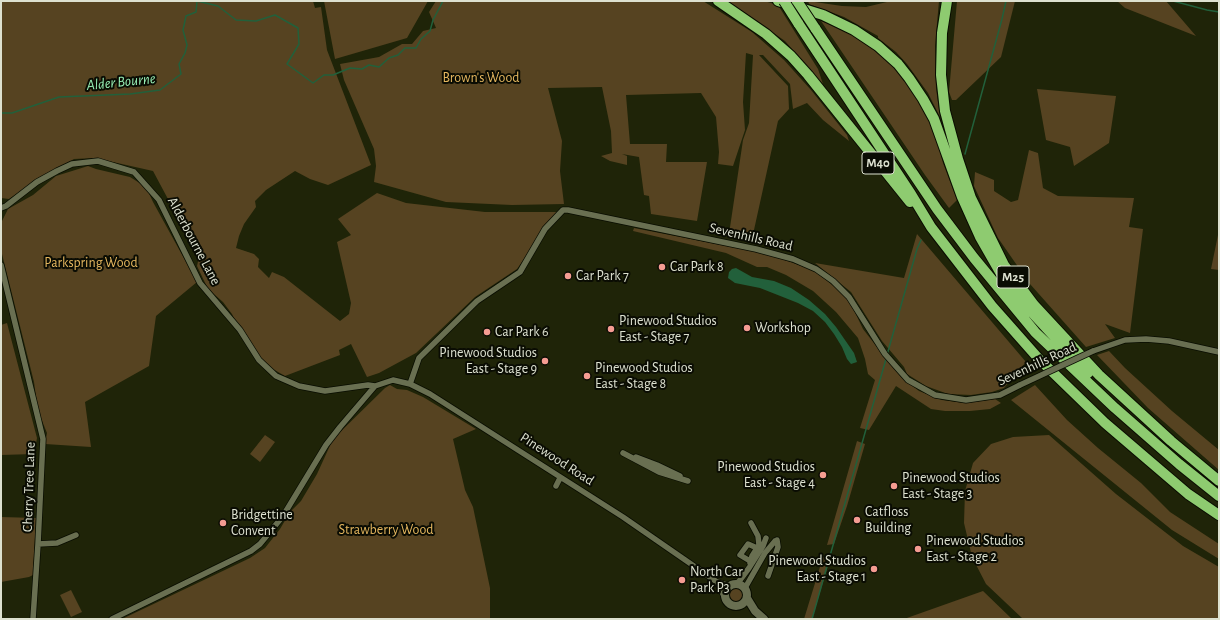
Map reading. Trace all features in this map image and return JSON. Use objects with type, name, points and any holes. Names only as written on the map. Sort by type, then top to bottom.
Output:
[{"type":"highway","name":"M40","points":[[718,1],[766,34],[791,56],[931,227]]},
{"type":"highway","name":"M25","points":[[778,1],[823,15],[851,28],[878,46],[904,72],[919,92],[932,114],[957,185],[970,216],[1004,279],[1022,306],[1093,387]]},
{"type":"highway","name":"M25","points":[[784,1],[911,194],[931,227],[992,306],[1038,358],[1111,428],[1188,494],[1219,515]]},
{"type":"highway","name":"M25","points":[[797,1],[900,155],[974,258],[1035,332],[1093,387],[1179,464],[1219,496]]},
{"type":"highway","name":"M25","points":[[947,1],[942,33],[942,75],[945,111],[958,159],[971,198],[1004,265],[1034,305],[1099,375],[1171,441],[1219,481]]},
{"type":"highway","name":"M25","points":[[1004,279],[1034,316],[1099,385],[1162,442],[1219,486]]},
{"type":"street","name":"Alderbourne Lane","points":[[1,208],[6,206],[37,182],[72,164],[98,161],[134,172],[159,200],[200,283],[240,330],[259,360],[276,376],[299,386],[325,391],[368,385],[375,386]]},
{"type":"street","name":"Sevenhills Road","points":[[410,384],[419,358],[477,301],[520,272],[545,229],[562,210],[756,249],[793,259],[816,269],[833,281],[849,297],[887,357],[908,380],[935,395],[966,400],[1000,395],[1092,351],[1125,340],[1146,339],[1169,341],[1219,352]]},
{"type":"street","name":"Cherry Tree Lane","points":[[1,265],[43,439],[33,619]]},
{"type":"street","name":"Pinewood Road","points":[[375,386],[393,380],[410,384],[430,394],[623,517],[717,582],[737,586]]},
{"type":"street","points":[[112,619],[251,551],[260,544],[283,516],[326,444],[375,386]]},
{"type":"street","points":[[624,453],[657,465],[688,481],[659,472],[624,453]]},
{"type":"street","points":[[556,486],[560,478]]},
{"type":"street","points":[[750,565],[759,545],[758,536],[751,523]]},
{"type":"street","points":[[38,544],[57,543],[76,535]]},
{"type":"street","points":[[737,586],[763,546],[766,538]]},
{"type":"street","points":[[764,619],[754,611],[739,606],[730,605],[724,596],[726,590],[737,586],[776,540],[778,547],[768,576]]},
{"type":"street","points":[[750,565],[740,555],[748,544],[757,548]]},
{"type":"street","name":"Pinewood Road","points":[[717,582],[724,596]]},
{"type":"street","points":[[737,586],[746,591],[747,598],[754,611]]},
{"type":"street","points":[[739,606],[744,603],[747,598]]},
{"type":"green space","points":[[1,1],[313,1],[315,8],[321,7],[327,50],[371,165],[328,185],[310,179],[295,171],[266,190],[255,201],[256,207],[244,224],[236,248],[254,254],[259,259],[258,267],[269,278],[272,272],[284,277],[340,321],[349,314],[351,303],[337,242],[351,235],[338,219],[377,193],[406,203],[485,212],[557,212],[517,269],[475,297],[416,353],[379,373],[367,377],[351,344],[339,350],[340,355],[285,376],[266,365],[237,325],[232,314],[223,302],[208,289],[197,266],[199,257],[153,171],[95,158],[74,159],[41,177],[9,199],[1,198]]},
{"type":"green space","points":[[324,1],[428,1],[407,38],[335,59]]},
{"type":"green space","name":"Brown's Wood","points":[[436,1],[703,1],[752,32],[784,60],[811,90],[847,135],[849,141],[823,120],[807,103],[793,109],[790,84],[763,55],[759,55],[788,86],[789,109],[778,121],[752,239],[729,234],[743,140],[749,123],[753,55],[746,53],[743,102],[745,130],[733,166],[718,164],[719,152],[716,117],[701,93],[626,95],[630,144],[667,144],[666,162],[707,162],[697,221],[651,214],[649,196],[644,195],[639,157],[622,154],[627,156],[627,165],[610,161],[601,156],[612,153],[611,131],[602,87],[548,88],[562,141],[560,171],[564,204],[512,205],[446,202],[374,182],[376,166],[374,149],[344,80],[340,64],[379,57],[402,44],[412,44],[423,31],[436,28],[429,12]]},
{"type":"green space","points":[[728,1],[764,1],[778,5],[818,69],[823,84],[785,41]]},
{"type":"green space","points":[[808,1],[842,6],[866,7],[891,1],[939,1],[935,46],[936,88],[940,117],[928,93],[907,64],[896,52],[878,38],[878,36],[844,17],[809,4]]},
{"type":"green space","points":[[957,1],[1015,1],[1001,57],[956,100],[952,100],[949,92]]},
{"type":"green space","points":[[1117,1],[1166,1],[1196,36],[1125,8]]},
{"type":"green space","points":[[821,21],[845,30],[894,65],[917,95],[934,129],[943,163],[957,200],[949,208],[925,175]]},
{"type":"green space","points":[[1037,89],[1116,96],[1109,143],[1074,166],[1070,147],[1046,140]]},
{"type":"green space","points":[[1029,150],[1038,153],[1043,188],[1058,196],[1134,198],[1129,227],[1143,229],[1130,333],[1105,324],[1115,338],[1086,347],[1030,284],[998,238],[974,186],[975,172],[994,180],[994,191],[1011,202],[1018,200]]},
{"type":"green space","name":"Parkspring Wood","points":[[88,166],[130,177],[146,187],[197,282],[156,316],[149,366],[85,402],[91,447],[45,444],[47,433],[38,411],[34,382],[1,250],[1,223],[8,209],[33,195],[56,176]]},
{"type":"green space","points":[[634,228],[768,254],[813,270],[849,300],[863,329],[901,377],[919,391],[942,400],[965,403],[995,399],[1001,403],[990,409],[970,411],[945,411],[931,409],[896,386],[869,430],[860,428],[875,380],[868,374],[858,338],[836,312],[813,291],[786,275],[767,267],[757,267],[726,253],[633,231]]},
{"type":"green space","points":[[1219,230],[1219,270],[1211,269]]},
{"type":"green space","points":[[917,234],[1026,362],[1004,388],[992,392],[971,395],[948,394],[926,386],[907,374],[904,367],[882,341],[851,292],[815,263],[904,278]]},
{"type":"green space","points":[[7,323],[37,438],[34,454],[1,455],[1,325]]},
{"type":"green space","points":[[1109,351],[1125,368],[1172,411],[1219,450],[1219,470],[1148,408],[1097,355]]},
{"type":"green space","name":"Strawberry Wood","points":[[390,385],[397,389],[407,390],[423,397],[476,429],[453,439],[465,490],[473,507],[490,588],[490,619],[122,619],[250,558],[265,548],[280,529],[290,512],[301,501],[317,474],[333,439],[385,388]]},
{"type":"green space","points":[[1035,385],[1067,420],[1098,448],[1141,483],[1170,512],[1219,544],[1219,559],[1172,530],[1011,400]]},
{"type":"green space","points":[[265,435],[275,442],[260,462],[250,454]]},
{"type":"green space","points":[[1049,435],[1116,494],[1183,546],[1219,567],[1219,619],[1023,619],[986,584],[972,557],[964,523],[965,491],[973,463],[991,444],[1013,437]]},
{"type":"green space","points":[[857,441],[865,444],[834,544],[827,545]]},
{"type":"green space","points":[[1,517],[36,518],[33,575],[1,582]]},
{"type":"green space","points":[[823,557],[830,559],[812,619],[804,619]]},
{"type":"green space","points":[[735,586],[741,589],[744,595],[741,601],[735,604],[729,601],[726,595],[729,589]]},
{"type":"green space","points":[[71,590],[82,612],[71,617],[60,595]]},
{"type":"green space","points":[[983,591],[1012,619],[904,619]]},
{"type":"shaded area","points":[[736,268],[752,277],[774,281],[791,288],[809,300],[825,314],[836,327],[854,353],[857,362],[851,364],[834,334],[825,322],[813,311],[798,303],[760,288],[735,283],[728,278],[729,272]]},
{"type":"waterway","name":"Alder Bourne","points":[[197,1],[218,6],[236,20],[256,21],[275,15],[298,28],[299,44],[287,64],[313,83],[324,75],[333,75],[350,68],[362,69],[369,65],[379,67],[389,58],[398,55],[405,48],[416,48],[421,39],[430,31],[433,20],[443,1]]},
{"type":"waterway","name":"Alder Bourne","points":[[1,113],[12,113],[59,97],[130,94],[160,90],[181,74],[179,64],[185,53],[187,45],[183,30],[186,16],[196,12],[197,1]]},
{"type":"waterway","points":[[965,154],[1006,1]]},
{"type":"waterway","name":"Alder Bourne","points":[[1173,1],[1219,12]]},
{"type":"waterway","points":[[887,355],[917,249],[921,240]]},
{"type":"waterway","points":[[812,619],[886,359]]},
{"type":"place","name":"Car Park 8","points":[[662,267]]},
{"type":"place","name":"Car Park 7","points":[[568,276]]},
{"type":"place","name":"Workshop","points":[[747,328]]},
{"type":"place","name":"Pinewood Studios East - Stage 7","points":[[611,329]]},
{"type":"place","name":"Car Park 6","points":[[487,332]]},
{"type":"place","name":"Pinewood Studios East - Stage 9","points":[[545,361]]},
{"type":"place","name":"Pinewood Studios East - Stage 8","points":[[587,376]]},
{"type":"place","name":"Pinewood Studios East - Stage 4","points":[[823,475]]},
{"type":"place","name":"Pinewood Studios East - Stage 3","points":[[894,486]]},
{"type":"place","name":"Catfloss Building","points":[[857,520]]},
{"type":"place","name":"Bridgettine Convent","points":[[223,523]]},
{"type":"place","name":"Pinewood Studios East - Stage 2","points":[[918,549]]},
{"type":"place","name":"Pinewood Studios East - Stage 1","points":[[874,569]]},
{"type":"place","name":"North Car Park P3","points":[[682,580]]}]
